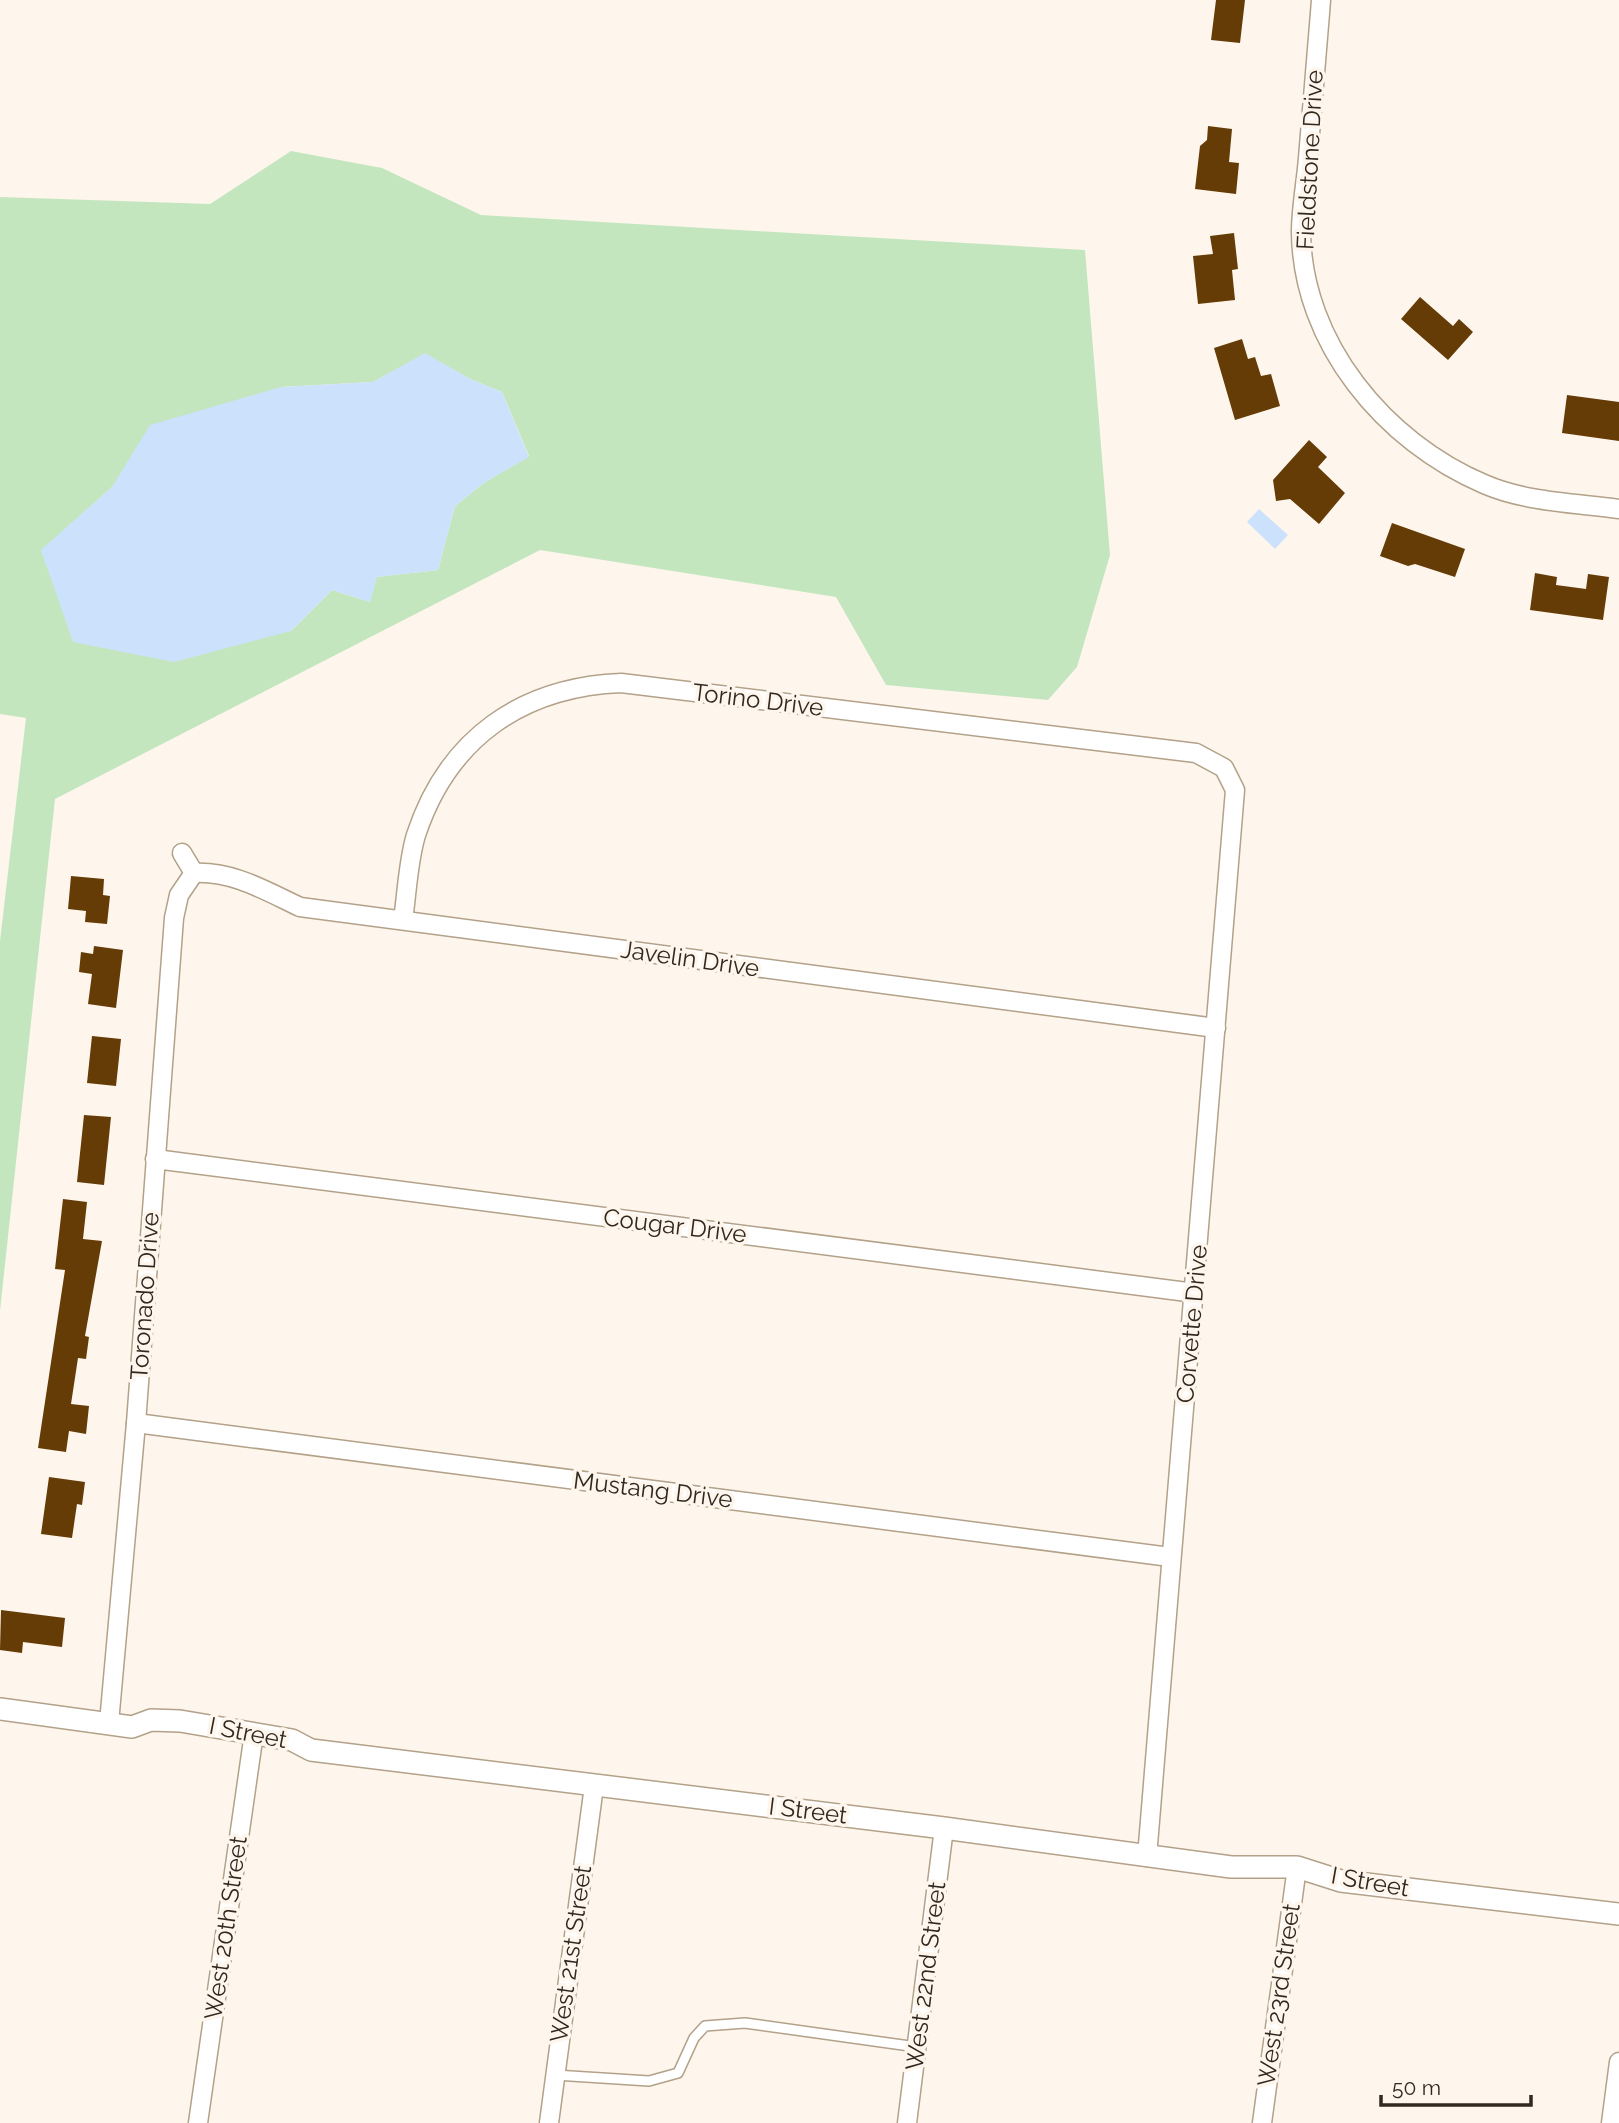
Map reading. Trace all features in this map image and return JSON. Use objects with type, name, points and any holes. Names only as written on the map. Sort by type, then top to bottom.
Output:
[{"type":"street","name":"Fieldstone Drive","points":[[1321,0],[1301,232],[1307,286],[1327,339],[1362,394],[1413,444],[1451,468],[1486,485],[1523,496],[1619,509]]},
{"type":"street","name":"Torino Drive","points":[[403,920],[416,836],[442,781],[476,736],[524,703],[586,685],[621,683],[1196,753],[1224,768],[1235,790]]},
{"type":"street","name":"Corvette Drive","points":[[1147,1857],[1235,790]]},
{"type":"street","points":[[182,853],[194,873]]},
{"type":"street","name":"Javelin Drive","points":[[194,873],[214,872],[242,879],[300,907],[1216,1028]]},
{"type":"street","name":"Toronado Drive","points":[[109,1723],[136,1423],[174,918],[178,895],[194,873]]},
{"type":"street","name":"Cougar Drive","points":[[155,1159],[1195,1293]]},
{"type":"street","name":"Mustang Drive","points":[[136,1423],[1170,1557]]},
{"type":"street","name":"I Street","points":[[0,1709],[132,1727],[151,1720],[180,1721],[292,1740],[311,1750],[944,1828],[1231,1867],[1297,1867],[1341,1881],[1619,1914]]},
{"type":"street","name":"West 20th Street","points":[[198,2123],[254,1733]]},
{"type":"street","name":"West 21st Street","points":[[549,2123],[594,1786]]},
{"type":"street","name":"West 22nd Street","points":[[907,2123],[944,1828]]},
{"type":"street","name":"West 23rd Street","points":[[1262,2123],[1297,1867]]},
{"type":"street","points":[[1611,2123],[1619,2062]]},
{"type":"lane","points":[[555,2075],[649,2081],[678,2073],[694,2038],[705,2026],[745,2023],[917,2047]]},
{"type":"green space","points":[[291,151],[382,168],[481,215],[1085,250],[1110,555],[1077,667],[1048,700],[886,685],[836,597],[540,550],[55,799],[0,1311],[0,941],[26,718],[0,714],[0,197],[210,204]],"holes":[[[425,354],[470,379],[502,392],[529,456],[485,482],[455,506],[438,570],[376,577],[370,602],[332,590],[291,631],[42,550],[112,487],[281,387],[373,382]]]},
{"type":"water","points":[[425,353],[470,379],[502,392],[529,457],[485,482],[455,506],[438,570],[377,577],[370,602],[332,590],[291,631],[174,662],[73,642],[41,550],[112,487],[150,425],[281,387],[373,382]]},
{"type":"water","points":[[1259,509],[1288,535],[1275,549],[1247,522]]},
{"type":"building","points":[[1216,0],[1245,0],[1240,43],[1211,40]]},
{"type":"building","points":[[1208,126],[1232,129],[1229,162],[1239,163],[1236,194],[1195,189],[1200,146],[1207,140]]},
{"type":"building","points":[[1234,233],[1238,269],[1232,270],[1235,300],[1198,304],[1193,256],[1213,254],[1210,236]]},
{"type":"building","points":[[1420,297],[1453,326],[1459,319],[1473,332],[1448,360],[1401,319]]},
{"type":"building","points":[[1242,339],[1248,359],[1255,357],[1261,376],[1271,374],[1280,406],[1235,420],[1214,348]]},
{"type":"building","points":[[1567,395],[1619,402],[1619,441],[1562,433]]},
{"type":"building","points":[[1309,440],[1327,457],[1318,467],[1345,493],[1319,524],[1290,499],[1276,501],[1273,480]]},
{"type":"building","points":[[1392,523],[1465,549],[1455,577],[1380,556]]},
{"type":"building","points":[[1535,573],[1557,577],[1556,585],[1586,589],[1588,574],[1609,577],[1603,620],[1530,610]]},
{"type":"building","points":[[71,876],[104,879],[103,895],[110,896],[107,924],[85,922],[86,911],[68,909]]},
{"type":"building","points":[[94,946],[123,950],[116,1008],[88,1004],[92,974],[79,972],[81,952],[93,954]]},
{"type":"building","points":[[92,1036],[121,1039],[116,1086],[87,1083]]},
{"type":"building","points":[[84,1115],[111,1117],[104,1185],[77,1182]]},
{"type":"building","points":[[63,1199],[87,1202],[83,1239],[102,1241],[85,1336],[89,1337],[86,1359],[78,1358],[71,1404],[89,1406],[86,1434],[69,1431],[66,1452],[38,1448],[65,1270],[55,1269]]},
{"type":"building","points":[[49,1477],[85,1482],[82,1505],[77,1504],[72,1538],[41,1534]]},
{"type":"building","points":[[1,1610],[65,1618],[62,1647],[23,1642],[22,1653],[0,1650]]}]
